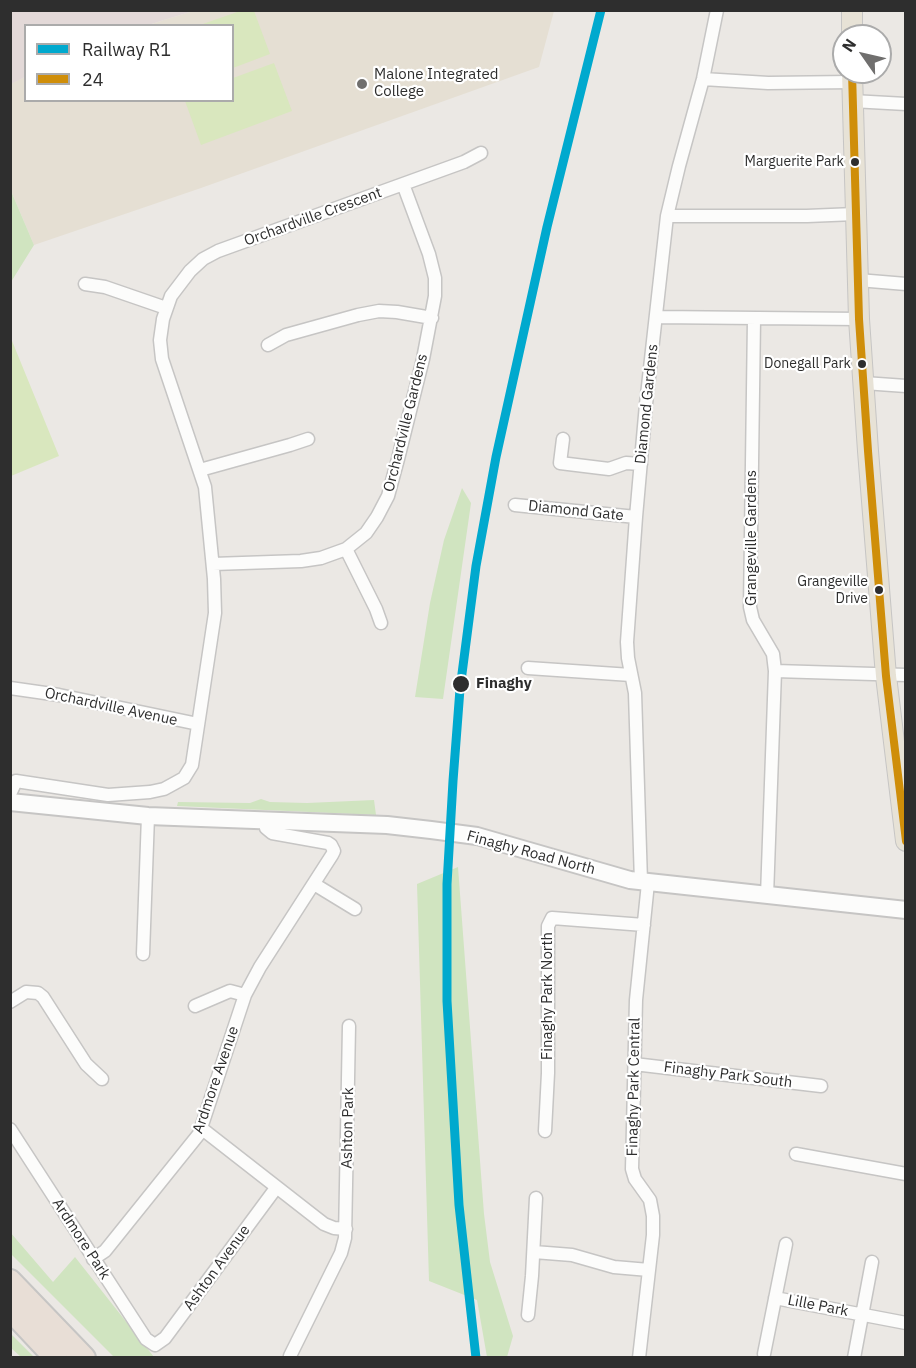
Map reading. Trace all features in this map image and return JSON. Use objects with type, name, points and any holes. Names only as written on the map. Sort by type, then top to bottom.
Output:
[{"type":"highway","points":[[10,1281],[84,1358]]},
{"type":"highway","points":[[10,1309],[56,1358]]},
{"type":"main road","points":[[852,85],[859,319],[896,676],[906,841]]},
{"type":"street","name":"Diamond Gardens","points":[[644,882],[635,693],[627,642],[636,517],[668,216],[703,79],[717,10]]},
{"type":"street","points":[[703,79],[852,85],[906,104]]},
{"type":"street","name":"Orchardville Crescent","points":[[198,724],[215,613],[213,564],[205,487],[162,359],[160,340],[166,308],[171,296],[190,271],[203,259],[218,250],[465,162],[481,153]]},
{"type":"street","name":"Orchardville Gardens","points":[[213,564],[301,561],[321,558],[346,549],[366,532],[388,496],[432,318],[435,278],[429,254],[403,184]]},
{"type":"street","points":[[668,216],[855,214]]},
{"type":"street","points":[[858,280],[906,284]]},
{"type":"street","points":[[85,284],[105,287],[166,308]]},
{"type":"street","points":[[268,345],[286,334],[379,311],[432,318]]},
{"type":"street","points":[[656,317],[859,319]]},
{"type":"street","name":"Grangeville Gardens","points":[[754,319],[750,607],[753,620],[773,654],[775,671],[767,896]]},
{"type":"street","points":[[864,383],[906,386]]},
{"type":"street","points":[[200,470],[308,439]]},
{"type":"street","points":[[564,440],[560,463],[609,469],[626,463],[641,464]]},
{"type":"street","name":"Diamond Gate","points":[[515,505],[636,517]]},
{"type":"street","points":[[346,549],[381,623]]},
{"type":"street","points":[[528,668],[631,675]]},
{"type":"street","points":[[775,671],[896,676]]},
{"type":"street","name":"Orchardville Avenue","points":[[10,688],[59,695],[198,724],[195,755],[189,771],[184,778],[164,789],[136,794],[108,795],[13,780],[10,794]]},
{"type":"street","name":"Finaghy Road North","points":[[10,802],[148,816],[387,825],[477,836],[644,882],[906,910]]},
{"type":"street","points":[[143,954],[148,816]]},
{"type":"street","name":"Ardmore Avenue","points":[[93,1258],[105,1251],[199,1134],[245,995],[260,967],[334,850],[331,845],[272,833],[266,828],[265,820]]},
{"type":"street","name":"Finaghy Park Central","points":[[639,1358],[653,1216],[650,1200],[635,1179],[632,1169],[636,1000],[644,926],[644,882]]},
{"type":"street","points":[[314,884],[355,909]]},
{"type":"street","name":"Finaghy Park North","points":[[545,1131],[548,1073],[548,926],[552,918],[644,926]]},
{"type":"street","points":[[195,1006],[230,991],[245,995]]},
{"type":"street","points":[[10,1002],[26,992],[38,993],[43,997],[86,1064],[102,1079]]},
{"type":"street","name":"Ashton Park","points":[[290,1356],[341,1253],[346,1229],[349,1026]]},
{"type":"street","name":"Finaghy Park South","points":[[634,1064],[822,1086]]},
{"type":"street","points":[[201,1128],[324,1224],[346,1229]]},
{"type":"street","name":"Ardmore Park","points":[[10,1130],[146,1339],[155,1345]]},
{"type":"street","points":[[796,1155],[906,1174]]},
{"type":"street","name":"Ashton Avenue","points":[[155,1345],[165,1338],[276,1188]]},
{"type":"street","points":[[528,1315],[536,1198]]},
{"type":"street","name":"Lille Park","points":[[764,1354],[786,1244]]},
{"type":"street","points":[[534,1252],[572,1255],[614,1268],[649,1270]]},
{"type":"street","name":"Lille Park","points":[[854,1358],[872,1262]]},
{"type":"street","name":"Lille Park","points":[[775,1298],[862,1315]]},
{"type":"street","points":[[862,1315],[906,1323]]},
{"type":"shaded area","points":[[11,11],[193,11],[151,24],[24,24],[24,78],[11,84]]},
{"type":"shaded area","name":"Malone Integrated College","points":[[193,11],[554,11],[539,67],[34,245],[11,191],[10,84],[24,77],[24,102],[234,102],[234,24],[151,24]]},
{"type":"green space","points":[[240,11],[254,11],[270,54],[234,68],[234,24],[203,24]]},
{"type":"green space","points":[[274,63],[292,111],[201,145],[185,102],[234,102],[234,78]]},
{"type":"green space","points":[[11,191],[34,245],[11,282],[10,281]]},
{"type":"green space","points":[[10,336],[59,456],[11,476],[10,476]]},
{"type":"green space","points":[[462,488],[471,503],[443,699],[415,697],[430,603],[444,540]]},
{"type":"green space","points":[[261,799],[270,802],[307,803],[374,800],[376,815],[177,806],[178,802],[250,803]]},
{"type":"green space","points":[[458,867],[484,1214],[490,1262],[513,1336],[507,1357],[487,1357],[477,1300],[429,1281],[417,884]]},
{"type":"green space","points":[[10,1232],[53,1282],[75,1257],[154,1357],[114,1357],[11,1254]]},
{"type":"green space","points":[[11,1334],[34,1357],[21,1357],[11,1348]]},
{"type":"rail line","name":"R1","points":[[476,1358],[459,1205],[447,1001],[447,884],[460,689],[476,566],[496,457],[547,227],[601,10]]},
{"type":"transit line","name":"24","points":[[852,84],[859,319],[868,451],[886,676],[906,841]]},
{"type":"place","name":"Malone Integrated College","points":[[362,84]]},
{"type":"place","name":"Marguerite Park","points":[[855,162]]},
{"type":"place","name":"Donegall Park","points":[[862,364]]},
{"type":"place","name":"Grangeville Drive","points":[[879,590]]},
{"type":"place","name":"Finaghy","points":[[461,684]]}]
